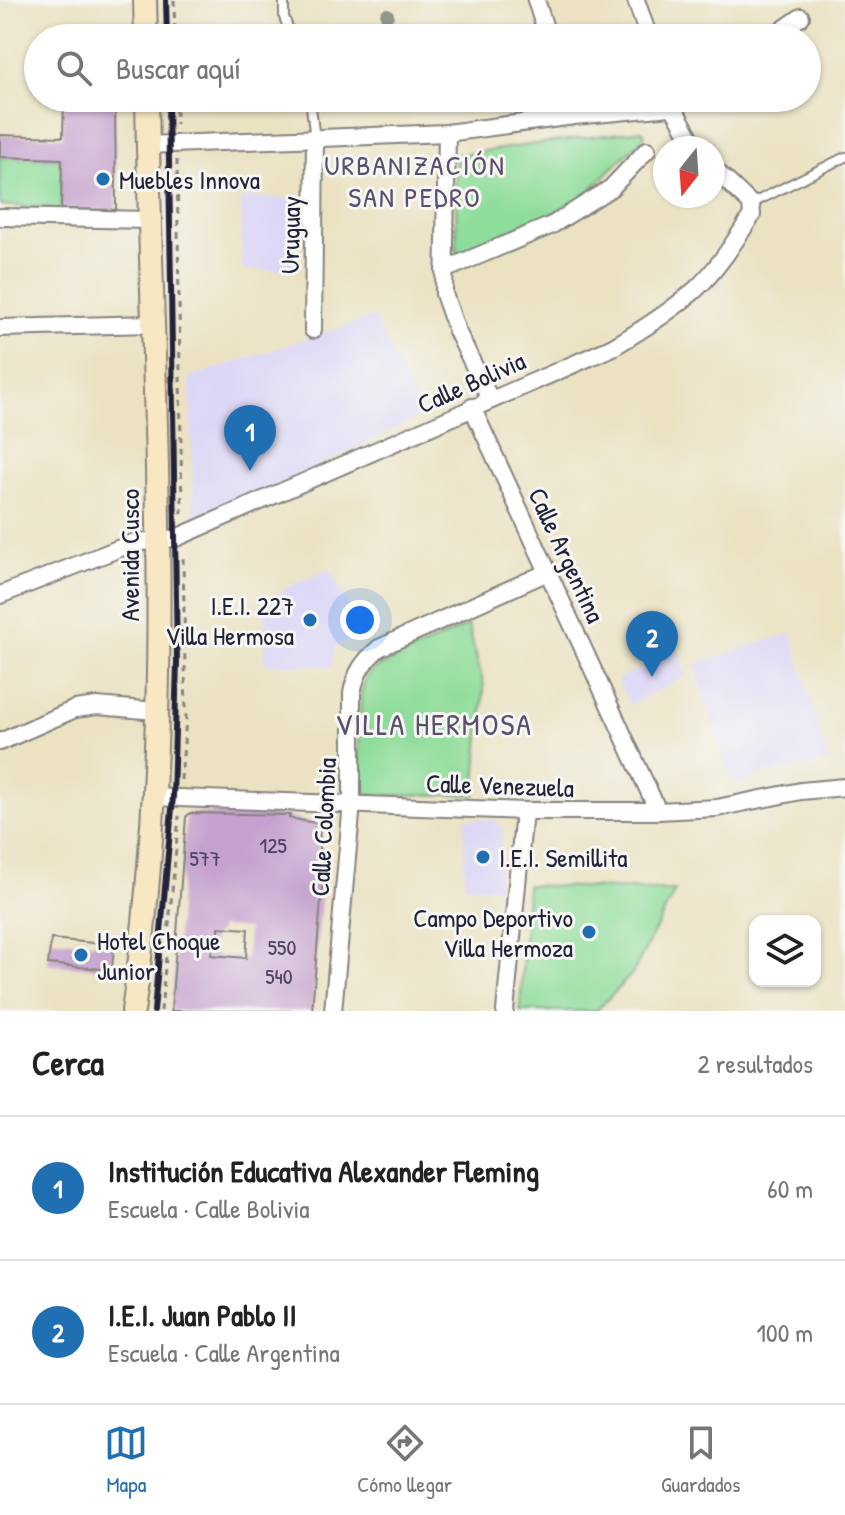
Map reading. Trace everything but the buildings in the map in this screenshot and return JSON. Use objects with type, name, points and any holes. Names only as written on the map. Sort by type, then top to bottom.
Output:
[{"type":"main road","points":[[145,0],[146,24]]},
{"type":"main road","name":"Avenida Cusco","points":[[133,1011],[147,897],[156,711],[158,541],[147,112]]},
{"type":"street","points":[[536,0],[544,24]]},
{"type":"street","points":[[636,0],[644,24]]},
{"type":"street","points":[[791,24],[801,17]]},
{"type":"street","points":[[573,112],[574,116]]},
{"type":"street","points":[[147,145],[315,141],[447,133],[601,112]]},
{"type":"street","points":[[680,112],[691,136]]},
{"type":"street","points":[[447,133],[444,294],[457,331],[490,399]]},
{"type":"street","name":"Uruguay","points":[[313,330],[315,141]]},
{"type":"street","points":[[444,270],[552,225],[611,188],[647,150]]},
{"type":"street","points":[[725,179],[751,204]]},
{"type":"street","name":"Calle Bolivia","points":[[0,595],[133,543],[176,538],[613,347],[653,323],[697,288],[752,215],[751,204]]},
{"type":"street","points":[[0,217],[149,220]]},
{"type":"street","points":[[0,328],[152,324]]},
{"type":"street","name":"Calle Argentina","points":[[472,407],[658,811]]},
{"type":"street","name":"Calle Colombia","points":[[333,1011],[352,803],[352,693],[355,675],[379,648],[548,572]]},
{"type":"street","points":[[0,742],[75,709],[97,706],[156,711]]},
{"type":"street","name":"Calle Venezuela","points":[[153,797],[524,811],[658,811],[717,808],[801,791],[845,787]]},
{"type":"street","points":[[505,1011],[524,811]]},
{"type":"lane","points":[[284,0],[287,24]]},
{"type":"lane","points":[[312,112],[315,141]]},
{"type":"lane","points":[[751,204],[845,157]]},
{"type":"path","points":[[174,0],[175,24]]},
{"type":"shaded area","points":[[241,198],[299,198],[299,270],[242,270]]},
{"type":"shaded area","points":[[373,317],[424,415],[194,526],[190,377]]},
{"type":"shaded area","name":"I.E.I. 227 Villa Hermosa","points":[[330,569],[360,630],[334,649],[332,666],[265,664],[265,609],[283,589]]},
{"type":"shaded area","points":[[791,633],[829,763],[761,774],[740,784],[729,776],[695,664]]},
{"type":"shaded area","points":[[678,650],[687,676],[629,705],[617,679]]},
{"type":"shaded area","name":"I.E.I. Semillita","points":[[465,819],[495,820],[502,829],[498,888],[464,885]]},
{"type":"green space","points":[[642,130],[645,136],[582,198],[518,232],[457,253],[455,155]]},
{"type":"green space","points":[[0,157],[62,159],[61,209],[0,205]]},
{"type":"green space","points":[[468,625],[484,686],[475,795],[357,795],[361,695],[365,680],[374,669]]},
{"type":"green space","name":"Campo Deportivo Villa Hermoza","points":[[527,885],[675,891],[633,973],[596,1011],[520,1011]]},
{"type":"railway","points":[[166,0],[167,24]]},
{"type":"railway","points":[[154,1011],[173,797],[177,662],[168,112]]},
{"type":"place","name":"Muebles Innova","points":[[103,179]]},
{"type":"place","name":"Institución Educativa Alexander Fleming","points":[[250,471]]},
{"type":"place","name":"I.E.I. 227 Villa Hermosa","points":[[310,620]]},
{"type":"place","name":"I.E.I. Juan Pablo II","points":[[652,677]]},
{"type":"place","name":"I.E.I. Semillita","points":[[483,857]]},
{"type":"place","name":"Campo Deportivo Villa Hermoza","points":[[589,932]]},
{"type":"place","name":"Hotel Choque Junior","points":[[81,955]]},
{"type":"district","name":"URBANIZACIÓN SAN PEDRO","points":[[415,181]]},
{"type":"district","name":"VILLA HERMOSA","points":[[434,724]]}]
